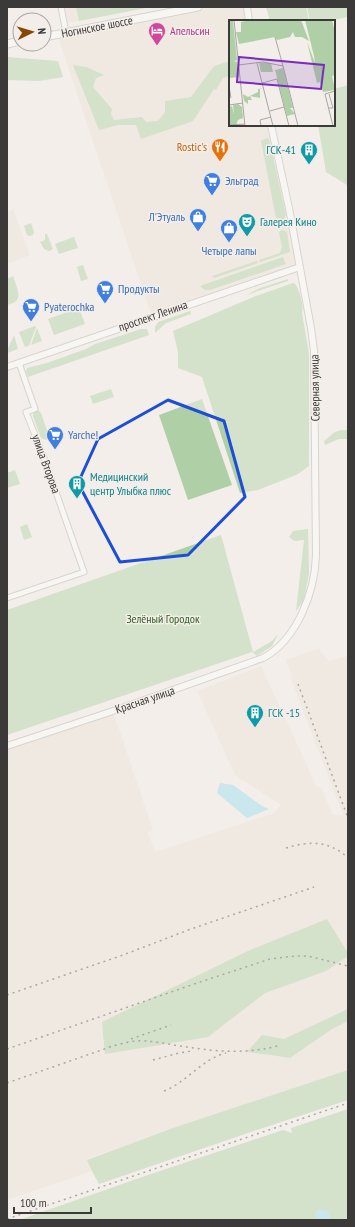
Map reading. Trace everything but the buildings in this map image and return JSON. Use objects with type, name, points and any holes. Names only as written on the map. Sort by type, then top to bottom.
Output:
[{"type":"highway","name":"Ногинское шоссе","points":[[52,36],[198,7]]},
{"type":"main road","points":[[247,7],[249,20]]},
{"type":"main road","name":"Северная улица","points":[[271,126],[289,208],[314,351],[316,414],[316,565],[311,591],[303,612],[287,638],[280,646]]},
{"type":"main road","name":"проспект Ленина","points":[[7,367],[300,267]]},
{"type":"main road","name":"Красная улица","points":[[7,746],[116,710],[263,658],[280,646]]},
{"type":"street","points":[[61,7],[66,33]]},
{"type":"street","name":"улица Второва","points":[[7,598],[84,572],[46,463],[26,412],[35,409],[19,363]]},
{"type":"highlighted area","points":[[168,400],[224,421],[245,497],[188,555],[120,562],[78,483],[98,439]]},
{"type":"shaded area","points":[[64,7],[76,7],[79,21],[68,23]]},
{"type":"shaded area","points":[[198,7],[247,7],[249,20],[229,20],[229,126],[271,126],[300,267],[152,317],[57,34]]},
{"type":"shaded area","points":[[13,210],[30,255],[7,264],[7,212]]},
{"type":"shaded area","points":[[319,648],[329,661],[348,656],[348,1070],[173,1128],[87,1159],[92,1171],[7,1200],[7,749],[114,714],[153,830],[148,832],[155,852],[274,813],[281,805],[235,775],[197,691],[261,666],[317,787],[318,786],[321,788],[333,815],[343,815],[290,676],[291,675],[286,660]]},
{"type":"green space","points":[[76,7],[151,7],[79,21]]},
{"type":"green space","points":[[266,7],[306,7],[309,20],[270,20]]},
{"type":"green space","points":[[307,7],[348,7],[348,17],[333,20],[310,20]]},
{"type":"green space","points":[[7,57],[58,61],[63,77],[39,81],[7,80]]},
{"type":"green space","points":[[229,61],[229,75],[223,78],[216,90],[214,89],[193,121],[141,139],[136,125],[118,125],[99,130],[73,65],[86,67],[104,75],[96,78],[93,87],[112,109],[111,114],[114,120],[142,117],[146,122],[158,121],[165,112],[165,101],[191,97],[214,66]]},
{"type":"green space","points":[[348,85],[348,185],[326,172],[318,126],[335,126],[335,89]]},
{"type":"green space","points":[[267,138],[269,139],[286,215],[283,220],[276,218],[261,141]]},
{"type":"green space","points":[[31,223],[34,232],[33,235],[29,236],[27,235],[24,226]]},
{"type":"green space","points":[[282,230],[287,232],[290,252],[260,262],[259,260],[280,253],[282,247],[279,232]]},
{"type":"green space","points":[[45,234],[47,234],[53,249],[49,251],[44,249],[40,242],[45,240]]},
{"type":"green space","points":[[74,237],[78,248],[59,254],[55,244]]},
{"type":"green space","points":[[283,257],[286,264],[210,290],[205,290],[200,286]]},
{"type":"green space","points":[[257,261],[258,263],[214,278],[212,276]]},
{"type":"green space","points":[[83,265],[88,279],[81,281],[77,267]]},
{"type":"green space","points":[[13,276],[18,289],[18,299],[7,305],[7,279]]},
{"type":"green space","points":[[288,279],[288,281],[246,295],[260,288]]},
{"type":"green space","points":[[293,283],[297,287],[301,298],[309,354],[309,466],[298,474],[258,490],[240,493],[202,377],[178,368],[178,352],[173,331],[256,296]]},
{"type":"green space","points":[[79,308],[85,324],[54,335],[48,319]]},
{"type":"green space","points":[[190,311],[191,314],[166,323],[155,333],[155,327],[158,322]]},
{"type":"green space","points":[[35,326],[36,327],[29,346],[25,347],[19,332]]},
{"type":"green space","points":[[37,328],[42,341],[31,345]]},
{"type":"green space","points":[[141,329],[147,329],[149,335],[28,377],[26,372],[27,368],[47,363],[86,349],[95,344]]},
{"type":"green space","points":[[14,335],[18,349],[7,353],[7,351]]},
{"type":"green space","points":[[111,389],[114,397],[93,404],[90,396]]},
{"type":"green space","points":[[202,399],[232,485],[188,500],[159,415]]},
{"type":"green space","points":[[34,411],[39,411],[41,413],[49,436],[46,440],[41,438],[33,416]]},
{"type":"green space","points":[[348,430],[348,439],[339,439],[325,445],[324,441],[335,432]]},
{"type":"green space","points":[[15,470],[20,484],[7,488],[7,473]]},
{"type":"green space","points":[[27,524],[32,537],[24,540],[20,527]]},
{"type":"green space","points":[[308,529],[309,573],[304,600],[296,611],[304,540],[294,541],[289,537],[293,531]]},
{"type":"green space","name":"Зелёный Городок","points":[[221,535],[253,652],[272,641],[278,634],[272,646],[257,656],[252,652],[7,735],[7,610]]},
{"type":"green space","points":[[327,919],[348,953],[348,956],[326,971],[265,993],[208,1037],[105,1054],[102,1022],[248,951]]},
{"type":"green space","points":[[348,1009],[348,1021],[332,1029],[290,1058],[247,1052],[262,1035],[284,1039]]},
{"type":"green space","points":[[348,1070],[348,1100],[99,1184],[87,1160],[173,1128]]},
{"type":"green space","points":[[348,1109],[348,1220],[19,1220],[283,1130],[292,1133],[291,1128]]},
{"type":"water","points":[[220,783],[233,785],[262,806],[269,809],[247,818],[217,793]]},
{"type":"water","points":[[319,1209],[328,1211],[331,1220],[317,1220],[315,1213]]},
{"type":"railway","points":[[298,684],[348,818]]},
{"type":"railway","points":[[286,848],[311,843],[326,845],[341,852],[348,858]]},
{"type":"railway","points":[[7,995],[314,887]]},
{"type":"railway","points":[[7,1049],[270,959],[308,956],[348,966]]},
{"type":"railway","points":[[131,1039],[171,1025]]},
{"type":"railway","points":[[109,1047],[135,1041],[155,1042],[222,1051],[258,1050],[281,1045]]},
{"type":"railway","points":[[7,1083],[113,1046]]},
{"type":"railway","points":[[153,1060],[192,1051]]},
{"type":"railway","points":[[164,1091],[180,1082],[209,1060],[226,1053]]},
{"type":"railway","points":[[7,1219],[348,1103]]},
{"type":"place","name":"Апельсин","points":[[157,46]]},
{"type":"place","name":"Rostic's","points":[[220,162]]},
{"type":"place","name":"ГСК-41","points":[[309,165]]},
{"type":"place","name":"Эльград","points":[[212,196]]},
{"type":"place","name":"Л'Этуаль","points":[[198,232]]},
{"type":"place","name":"Галерея Кино","points":[[247,237]]},
{"type":"place","name":"Четыре лапы","points":[[229,243]]},
{"type":"place","name":"Продукты","points":[[105,304]]},
{"type":"place","name":"Pyaterochka","points":[[31,322]]},
{"type":"place","name":"Yarche!","points":[[55,450]]},
{"type":"place","name":"Медицинский центр Улыбка плюс","points":[[77,499]]},
{"type":"place","name":"ГСК -15","points":[[255,728]]}]
